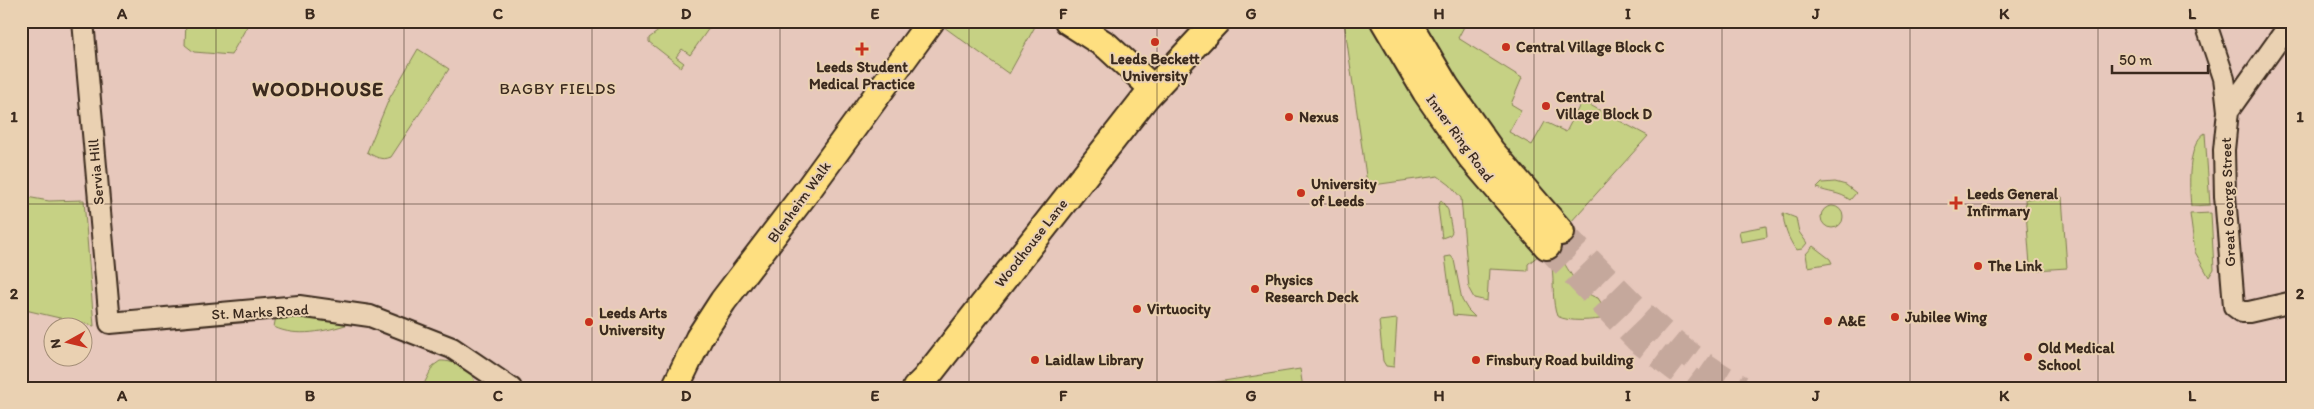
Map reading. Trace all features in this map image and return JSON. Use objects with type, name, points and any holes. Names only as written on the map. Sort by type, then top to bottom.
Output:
[{"type":"highway","points":[[1068,21],[1156,80]]},
{"type":"highway","name":"Inner Ring Road","points":[[1384,21],[1426,92],[1471,157],[1554,239],[1446,87],[1407,21]]},
{"type":"highway","name":"Woodhouse Lane","points":[[916,388],[925,379],[1156,80],[1214,24]]},
{"type":"highway","name":"Blenheim Walk","points":[[675,388],[699,338],[723,301],[810,187],[921,27]]},
{"type":"street","name":"Servia Hill","points":[[83,21],[110,323]]},
{"type":"street","name":"Great George Street","points":[[2205,21],[2224,78],[2228,111],[2224,150],[2232,298],[2237,310],[2249,312],[2293,302]]},
{"type":"street","points":[[2228,111],[2285,30],[2288,21]]},
{"type":"street","points":[[2224,78],[2245,88]]},
{"type":"street","name":"St. Marks Road","points":[[110,323],[299,306],[370,316],[452,348],[511,388]]},
{"type":"green space","points":[[186,21],[250,21],[231,55],[194,52],[185,45]]},
{"type":"green space","points":[[672,21],[714,21],[690,55],[682,49],[676,57],[684,63],[681,67],[649,42],[649,38]]},
{"type":"green space","points":[[948,21],[1038,21],[1009,74],[944,27]]},
{"type":"green space","points":[[1344,21],[1371,21],[1387,51],[1540,254],[1528,264],[1528,271],[1489,269],[1487,301],[1474,298],[1469,289],[1461,198],[1450,185],[1438,176],[1373,185],[1373,182],[1367,183]]},
{"type":"green space","points":[[1419,21],[1467,21],[1458,38],[1522,78],[1511,104],[1521,110],[1509,132],[1532,145],[1545,122],[1566,132],[1581,103],[1588,104],[1648,136],[1570,223],[1536,187],[1473,109]]},
{"type":"green space","points":[[418,49],[449,69],[391,157],[385,159],[376,157],[367,152],[389,99]]},
{"type":"green space","points":[[2205,133],[2210,205],[2191,206],[2190,166],[2195,146]]},
{"type":"green space","points":[[1835,182],[1846,185],[1856,193],[1850,200],[1842,195],[1817,188],[1822,183]]},
{"type":"green space","points":[[21,196],[49,201],[84,200],[94,326],[92,326],[92,316],[51,316],[21,309]]},
{"type":"green space","points":[[2062,197],[2067,268],[2036,270],[2035,265],[2030,265],[2025,199]]},
{"type":"green space","points":[[1441,200],[1448,210],[1452,232],[1450,235],[1442,238],[1438,207]]},
{"type":"green space","points":[[1832,206],[1840,209],[1843,217],[1840,225],[1832,228],[1824,225],[1821,217],[1824,209]]},
{"type":"green space","points":[[1783,213],[1796,218],[1799,232],[1807,243],[1802,249],[1796,250],[1791,241],[1785,228]]},
{"type":"green space","points":[[2211,213],[2214,269],[2209,277],[2195,252],[2190,214]]},
{"type":"green space","points":[[1766,226],[1767,237],[1741,242],[1739,231]]},
{"type":"green space","points":[[1813,246],[1830,259],[1832,263],[1808,267],[1806,254]]},
{"type":"green space","points":[[1451,256],[1454,260],[1462,300],[1475,317],[1453,315],[1445,257]]},
{"type":"green space","points":[[1560,256],[1580,287],[1585,292],[1598,298],[1607,312],[1608,318],[1568,320],[1557,316],[1552,267]]},
{"type":"green space","points":[[299,315],[350,321],[349,324],[331,329],[302,333],[274,327],[276,316]]},
{"type":"green space","points":[[1397,319],[1394,367],[1386,366],[1383,361],[1379,321]]},
{"type":"green space","points":[[440,361],[446,361],[464,368],[475,382],[475,388],[422,388],[433,366]]},
{"type":"green space","points":[[1300,369],[1303,388],[1212,388],[1211,383]]},
{"type":"tunnel","points":[[1561,232],[1645,317],[1668,337],[1715,373],[1741,388]]},
{"type":"tunnel","points":[[1547,246],[1638,340],[1701,388]]},
{"type":"place","name":"Leeds Beckett University","points":[[1155,42]]},
{"type":"place","name":"Central Village Block C","points":[[1506,47]]},
{"type":"place","name":"Leeds Student Medical Practice","points":[[862,49]]},
{"type":"place","name":"Central Village Block D","points":[[1546,106]]},
{"type":"place","name":"Nexus","points":[[1289,117]]},
{"type":"place","name":"University of Leeds","points":[[1301,193]]},
{"type":"place","name":"Leeds General Infirmary","points":[[1956,203]]},
{"type":"place","name":"The Link","points":[[1978,266]]},
{"type":"place","name":"Physics Research Deck","points":[[1255,289]]},
{"type":"place","name":"Virtuocity","points":[[1137,309]]},
{"type":"place","name":"Jubilee Wing","points":[[1895,317]]},
{"type":"place","name":"A&E","points":[[1828,321]]},
{"type":"place","name":"Leeds Arts University","points":[[589,322]]},
{"type":"place","name":"Old Medical School","points":[[2028,357]]},
{"type":"place","name":"Laidlaw Library","points":[[1035,360]]},
{"type":"place","name":"Finsbury Road building","points":[[1476,360]]},
{"type":"district","name":"BAGBY FIELDS","points":[[558,88]]},
{"type":"district","name":"WOODHOUSE","points":[[318,89]]}]
